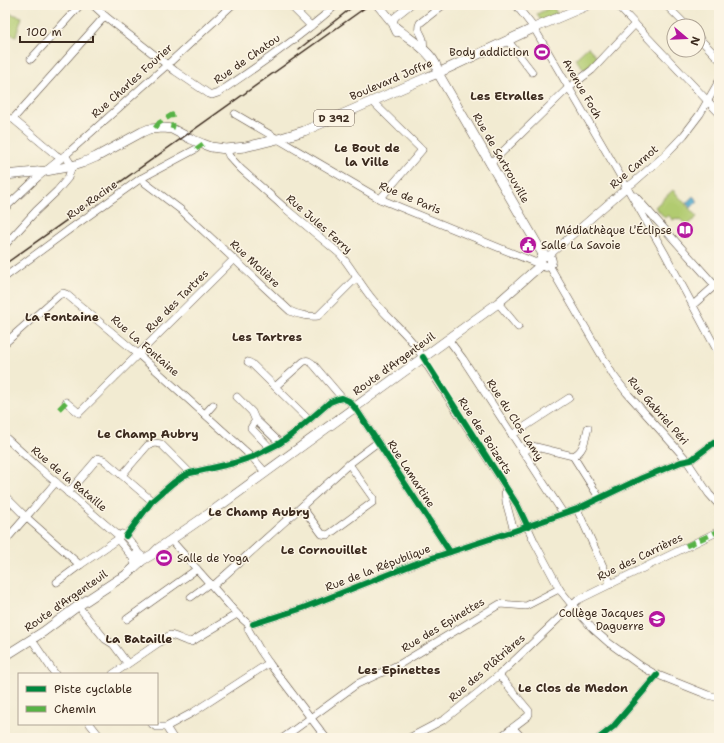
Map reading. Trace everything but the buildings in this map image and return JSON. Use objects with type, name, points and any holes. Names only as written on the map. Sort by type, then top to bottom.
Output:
[{"type":"main road","name":"D 392","points":[[534,28],[588,5]]},
{"type":"main road","points":[[380,8],[399,30],[430,56],[435,62],[438,73]]},
{"type":"main road","points":[[394,25],[396,32],[401,38],[428,62],[432,71],[438,73]]},
{"type":"main road","name":"Boulevard Joffre","points":[[5,175],[46,171],[72,166],[90,160],[142,132],[155,128],[172,129],[203,144],[226,149],[245,147],[278,139],[304,131],[438,73],[534,28]]},
{"type":"main road","name":"Rue de Sartrouville","points":[[438,73],[545,261]]},
{"type":"main road","name":"Route d'Argenteuil","points":[[5,656],[54,625],[78,606],[119,578],[131,562],[152,554],[498,303],[545,261]]},
{"type":"street","points":[[31,59],[80,5]]},
{"type":"street","name":"Rue de Chatou","points":[[93,5],[167,65],[210,94],[218,94],[266,60],[336,5]]},
{"type":"street","name":"Rue Charles Fourier","points":[[5,208],[167,65],[232,5]]},
{"type":"street","points":[[290,5],[311,26]]},
{"type":"street","points":[[394,25],[395,17],[410,5]]},
{"type":"street","points":[[424,50],[423,40],[418,29],[418,25],[443,5]]},
{"type":"street","name":"Avenue Foch","points":[[516,5],[534,28],[627,187]]},
{"type":"street","points":[[617,5],[719,113]]},
{"type":"street","points":[[666,5],[679,18]]},
{"type":"street","points":[[380,8],[394,13],[400,12]]},
{"type":"street","points":[[13,119],[105,16]]},
{"type":"street","points":[[490,164],[566,90],[592,70],[635,24]]},
{"type":"street","points":[[508,41],[532,72]]},
{"type":"street","points":[[706,45],[719,59]]},
{"type":"street","name":"Rue Carnot","points":[[545,261],[555,250],[665,155],[697,119],[719,81]]},
{"type":"street","points":[[376,105],[422,150],[380,198]]},
{"type":"street","name":"Rue de Paris","points":[[235,114],[380,198],[534,262],[545,261]]},
{"type":"street","points":[[5,118],[13,119],[56,155],[63,156],[72,166],[68,178],[57,191],[36,211],[5,245]]},
{"type":"street","name":"Rue Racine","points":[[5,277],[140,179],[196,149]]},
{"type":"street","name":"Rue Jules Ferry","points":[[226,149],[229,156],[241,169],[337,251],[369,296],[408,338],[423,357]]},
{"type":"street","name":"Rue Molière","points":[[140,179],[181,210],[290,311],[294,313],[318,316],[323,313],[357,278]]},
{"type":"street","points":[[627,187],[718,286],[693,305]]},
{"type":"street","points":[[627,187],[719,354]]},
{"type":"street","name":"Rue des Tartres","points":[[66,402],[79,413],[234,259]]},
{"type":"street","name":"Rue Gabriel Péri","points":[[545,261],[613,375],[687,461],[719,506]]},
{"type":"street","name":"Rue La Fontaine","points":[[5,344],[59,295],[63,293],[69,295],[205,414],[252,457],[265,472]]},
{"type":"street","points":[[498,303],[518,327]]},
{"type":"street","name":"Rue du Clos Lamy","points":[[448,339],[463,359],[563,513]]},
{"type":"street","name":"Rue des Boizerts","points":[[423,357],[518,506],[534,541],[560,590],[572,605],[592,628],[609,643],[641,666],[657,675],[719,698]]},
{"type":"street","points":[[276,386],[303,362],[308,360],[342,398],[349,401],[355,407]]},
{"type":"street","points":[[248,362],[276,386],[309,420]]},
{"type":"street","points":[[237,397],[252,412],[255,419],[280,443]]},
{"type":"street","points":[[57,582],[121,537],[152,501],[183,476],[252,457],[280,443],[330,402],[342,398]]},
{"type":"street","points":[[512,435],[569,398]]},
{"type":"street","points":[[205,414],[213,405]]},
{"type":"street","name":"Rue Lamartine","points":[[355,407],[450,552]]},
{"type":"street","points":[[254,423],[251,428],[270,448]]},
{"type":"street","points":[[523,452],[532,446],[573,456],[581,451],[588,428]]},
{"type":"street","name":"Rue de la Bataille","points":[[5,437],[138,552],[138,559]]},
{"type":"street","name":"Rue de la République","points":[[250,625],[303,608],[417,563],[514,532],[577,509],[648,476],[681,462],[687,461],[719,439]]},
{"type":"street","points":[[191,597],[211,584],[350,464],[378,442]]},
{"type":"street","points":[[122,475],[148,445],[155,443],[161,444],[190,473]]},
{"type":"street","points":[[573,456],[600,499]]},
{"type":"street","points":[[68,493],[98,458],[104,460],[152,501]]},
{"type":"street","points":[[302,507],[322,534],[328,535],[373,502],[373,498],[350,464]]},
{"type":"street","points":[[5,541],[56,482]]},
{"type":"street","points":[[505,485],[506,502],[514,532]]},
{"type":"street","points":[[5,496],[26,517],[80,565]]},
{"type":"street","points":[[577,509],[611,584]]},
{"type":"street","name":"Rue des Carrières","points":[[572,605],[578,600],[719,531]]},
{"type":"street","points":[[171,540],[237,614],[250,625],[260,650],[326,738]]},
{"type":"street","points":[[127,619],[197,568]]},
{"type":"street","name":"Rue des Epinettes","points":[[283,738],[357,684],[400,664],[500,604],[526,606],[557,590],[560,590]]},
{"type":"street","name":"Rue des Plâtrières","points":[[409,738],[445,719],[499,675],[572,605]]},
{"type":"street","points":[[82,612],[105,640],[112,644],[127,663]]},
{"type":"street","points":[[114,673],[170,635],[191,642],[237,614]]},
{"type":"street","points":[[32,640],[54,673]]},
{"type":"street","points":[[153,725],[156,727],[166,727],[192,713],[269,663]]},
{"type":"street","points":[[499,675],[529,711],[528,716],[499,738]]},
{"type":"street","points":[[599,738],[613,728],[657,675]]},
{"type":"street","points":[[91,725],[101,738]]},
{"type":"street","points":[[166,727],[173,738]]},
{"type":"street","points":[[513,728],[522,738]]},
{"type":"green space","points":[[553,6],[557,14],[541,21],[537,14]]},
{"type":"green space","points":[[9,13],[22,17],[16,36],[5,32]]},
{"type":"green space","points":[[588,47],[597,57],[585,70],[575,59]]},
{"type":"green space","points":[[673,190],[697,217],[687,226],[680,219],[678,220],[676,218],[673,220],[668,215],[665,218],[655,207]]},
{"type":"water","points":[[693,196],[698,201],[691,208],[686,203]]},
{"type":"railway","points":[[299,49],[355,5]]},
{"type":"railway","points":[[5,264],[369,5]]},
{"type":"marked path","points":[[155,128],[159,123],[172,115],[172,129]]},
{"type":"marked path","points":[[196,149],[203,144]]},
{"type":"marked path","points":[[59,409],[66,402]]},
{"type":"marked path","points":[[686,546],[719,531]]},
{"type":"cycle path","points":[[423,357],[518,506],[528,527]]},
{"type":"cycle path","points":[[126,536],[152,501],[183,476],[252,457],[280,443],[330,402],[342,398],[349,401],[356,409],[450,552]]},
{"type":"cycle path","points":[[253,624],[303,608],[417,563],[577,509],[642,478],[681,462],[691,460],[719,439]]},
{"type":"cycle path","points":[[599,738],[613,727],[657,675]]},
{"type":"place","name":"Body addiction","points":[[542,52]]},
{"type":"place","name":"Médiathèque L'Éclipse","points":[[685,230]]},
{"type":"place","name":"Salle La Savoie","points":[[528,245]]},
{"type":"place","name":"Salle de Yoga","points":[[164,558]]},
{"type":"place","name":"Collège Jacques Daguerre","points":[[657,619]]},
{"type":"district","name":"Les Etralles","points":[[507,96]]},
{"type":"district","name":"Le Bout de la Ville","points":[[367,155]]},
{"type":"district","name":"La Fontaine","points":[[62,317]]},
{"type":"district","name":"Les Tartres","points":[[267,337]]},
{"type":"district","name":"Le Champ Aubry","points":[[148,434]]},
{"type":"district","name":"Le Champ Aubry","points":[[259,512]]},
{"type":"district","name":"Le Cornouillet","points":[[324,550]]},
{"type":"district","name":"La Bataille","points":[[139,639]]},
{"type":"district","name":"Les Epinettes","points":[[399,670]]},
{"type":"district","name":"Le Clos de Medon","points":[[573,688]]}]
